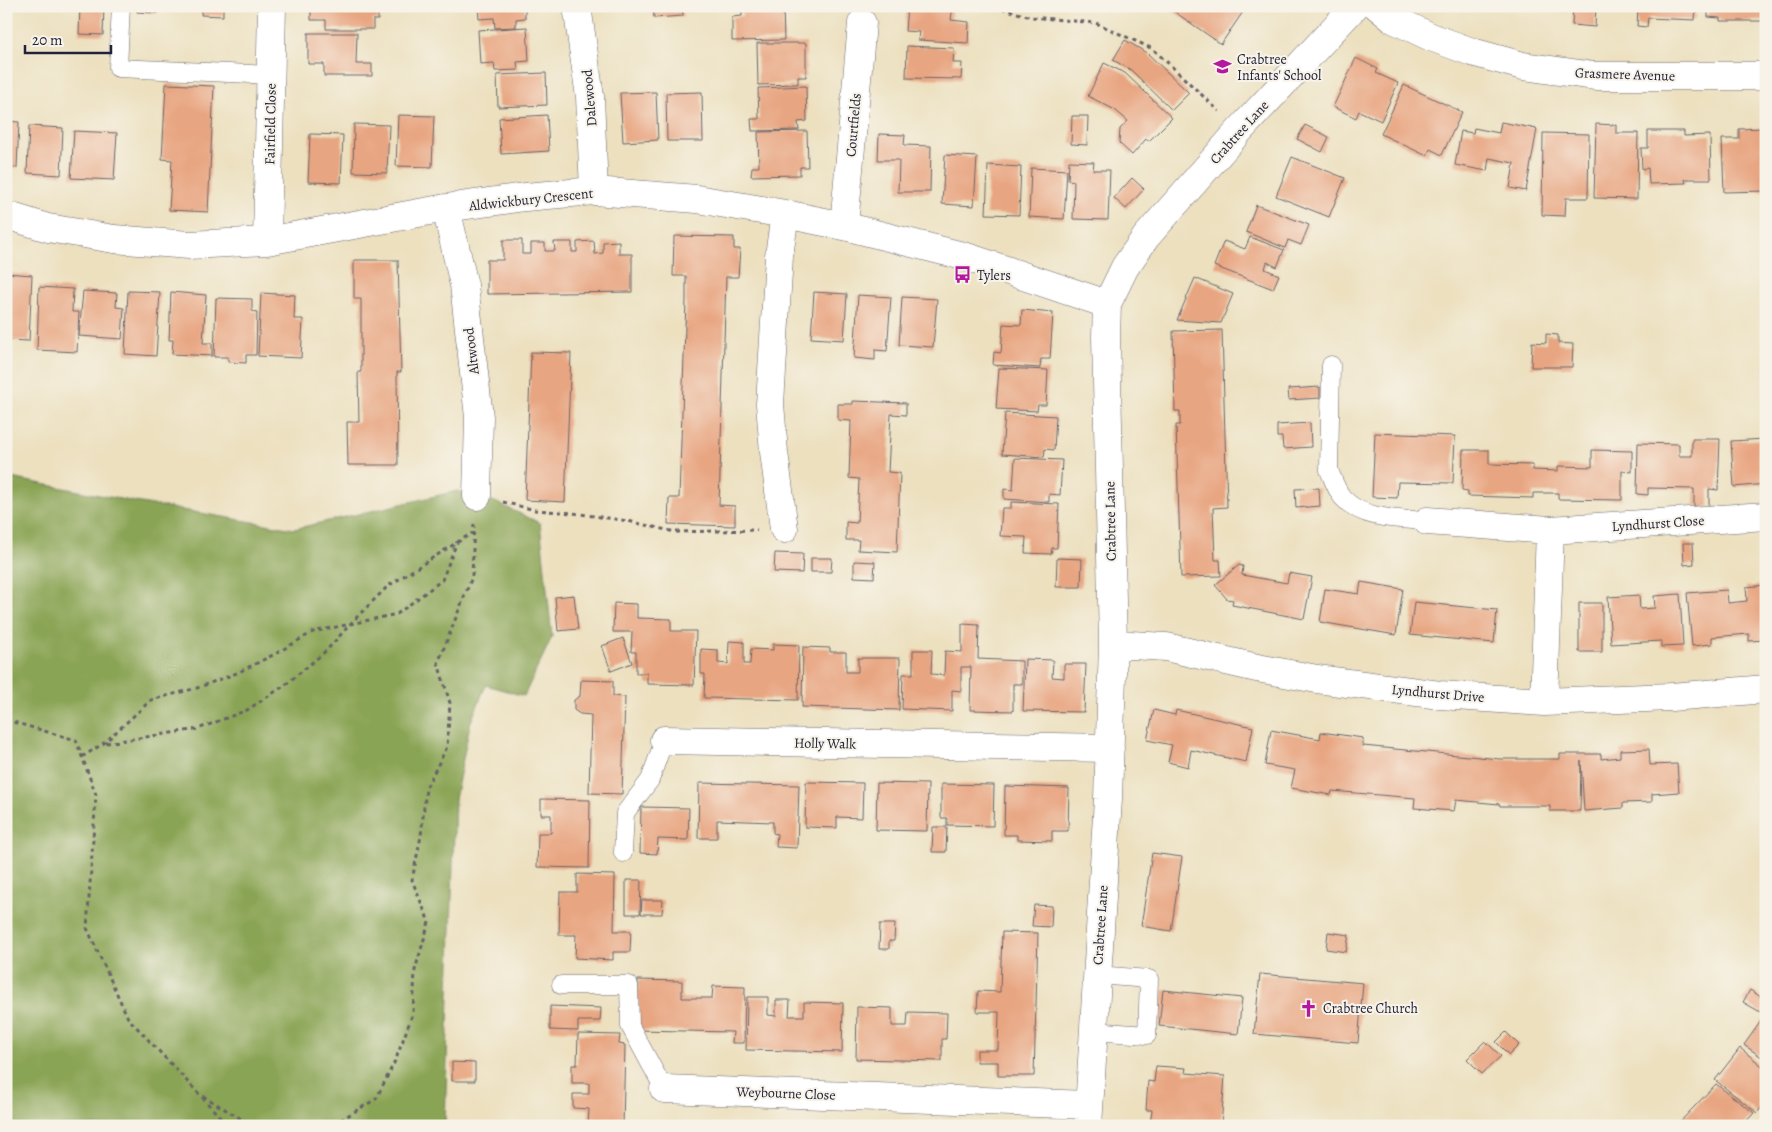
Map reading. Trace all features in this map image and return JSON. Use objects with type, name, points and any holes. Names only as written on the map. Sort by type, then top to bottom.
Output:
[{"type":"street","name":"Fairfield Close","points":[[267,241],[272,6]]},
{"type":"street","name":"Dalewood","points":[[576,6],[590,97],[594,191]]},
{"type":"street","name":"Crabtree Lane","points":[[1088,1115],[1110,748],[1113,644],[1106,337],[1107,304],[1125,267],[1146,237],[1239,130],[1355,6]]},
{"type":"street","name":"Grasmere Avenue","points":[[1377,6],[1393,19],[1431,37],[1472,52],[1523,66],[1594,76],[1766,76]]},
{"type":"street","name":"Courtfields","points":[[844,226],[862,23]]},
{"type":"street","name":"Aldwickbury Crescent","points":[[6,215],[48,228],[114,239],[189,245],[267,241],[446,208],[525,197],[594,191],[697,199],[844,226],[967,257],[1107,304]]},
{"type":"street","name":"Altwood","points":[[446,208],[464,285],[479,417],[477,496]]},
{"type":"street","points":[[784,529],[770,404],[779,256],[785,214]]},
{"type":"street","name":"Lyndhurst Close","points":[[1427,521],[1550,530],[1766,516]]},
{"type":"street","points":[[1544,702],[1550,530]]},
{"type":"street","name":"Lyndhurst Drive","points":[[1113,644],[1166,647],[1257,668],[1317,679],[1440,696],[1544,702],[1671,698],[1766,689]]},
{"type":"street","name":"Holly Walk","points":[[664,740],[1110,748]]},
{"type":"street","name":"Weybourne Close","points":[[664,1089],[1088,1115]]},
{"type":"lane","points":[[121,6],[118,68],[271,75]]},
{"type":"lane","points":[[1331,365],[1329,470],[1334,484],[1342,497],[1354,508],[1377,516],[1427,521]]},
{"type":"lane","name":"Holly Walk","points":[[623,853],[625,813],[650,780],[664,740]]},
{"type":"lane","points":[[1093,1031],[1147,1035],[1149,979],[1096,975]]},
{"type":"lane","name":"Weybourne Close","points":[[561,985],[629,985],[630,1026],[664,1089]]},
{"type":"path","points":[[994,6],[1031,17],[1096,22],[1153,49],[1239,130]]},
{"type":"path","points":[[337,1126],[336,1122],[376,1099],[396,1059],[413,1013],[415,970],[429,922],[412,880],[422,836],[426,788],[447,747],[450,703],[438,663],[449,631],[472,577],[473,533],[477,496],[535,510],[573,512],[628,521],[675,532],[784,529]]},
{"type":"path","points":[[104,743],[198,729],[247,710],[284,686],[327,650],[388,586],[473,533]]},
{"type":"path","points":[[82,758],[104,743],[151,700],[198,688],[237,673],[276,654],[312,632],[397,614],[442,580],[457,542]]},
{"type":"path","points":[[6,720],[76,740],[96,795],[87,928],[128,1018],[228,1126]]},
{"type":"path","points":[[198,1093],[253,1126]]},
{"type":"green space","points":[[6,477],[141,503],[294,529],[457,491],[495,502],[540,523],[552,637],[524,696],[486,685],[470,724],[455,799],[445,1126],[6,1126]]},
{"type":"building","points":[[80,6],[104,6],[103,35],[79,34]]},
{"type":"building","points":[[137,6],[158,6],[158,13],[137,12]]},
{"type":"building","points":[[202,6],[223,6],[223,16],[201,15]]},
{"type":"building","points":[[311,6],[378,6],[378,20],[373,20],[373,29],[326,29],[326,20],[311,20]]},
{"type":"building","points":[[478,6],[525,6],[525,18],[516,19],[516,27],[495,28],[494,18],[479,19]]},
{"type":"building","points":[[653,6],[682,6],[683,16],[654,18]]},
{"type":"building","points":[[742,6],[783,6],[784,40],[732,41],[732,17],[742,16]]},
{"type":"building","points":[[907,6],[953,6],[951,20],[969,22],[968,43],[918,40],[919,32],[905,31]]},
{"type":"building","points":[[1166,6],[1247,6],[1221,44]]},
{"type":"building","points":[[1539,6],[1567,6],[1566,12]]},
{"type":"building","points":[[1573,6],[1596,6],[1595,27],[1572,25]]},
{"type":"building","points":[[1608,6],[1636,6],[1635,10],[1608,8]]},
{"type":"building","points":[[1648,6],[1696,6],[1695,20],[1648,18],[1647,27],[1637,26],[1638,7],[1648,8]]},
{"type":"building","points":[[1708,6],[1766,6],[1766,21],[1720,21],[1720,18],[1708,17]]},
{"type":"building","points":[[527,27],[529,61],[517,62],[518,70],[495,71],[494,63],[480,64],[478,30]]},
{"type":"building","points":[[308,33],[357,33],[356,64],[372,64],[372,76],[324,76],[324,64],[308,64]]},
{"type":"building","points":[[1125,40],[1147,53],[1189,93],[1172,110],[1131,70],[1113,60]]},
{"type":"building","points":[[757,43],[806,43],[806,77],[798,77],[798,84],[758,85]]},
{"type":"building","points":[[907,46],[954,48],[953,63],[962,63],[961,79],[906,78]]},
{"type":"building","points":[[1356,58],[1378,69],[1376,73],[1398,83],[1381,121],[1359,111],[1356,118],[1333,107]]},
{"type":"building","points":[[1104,63],[1125,73],[1172,118],[1149,141],[1146,139],[1132,155],[1119,143],[1120,129],[1128,121],[1115,110],[1088,96]]},
{"type":"building","points":[[546,73],[547,105],[498,107],[497,75]]},
{"type":"building","points":[[166,84],[214,86],[208,212],[169,210],[172,160],[162,159]]},
{"type":"building","points":[[1404,85],[1462,112],[1442,155],[1430,149],[1427,156],[1381,134]]},
{"type":"building","points":[[806,86],[807,121],[798,122],[799,130],[752,131],[751,119],[759,119],[758,88]]},
{"type":"building","points":[[656,92],[658,140],[623,142],[620,93]]},
{"type":"building","points":[[702,92],[703,141],[667,141],[666,93]]},
{"type":"building","points":[[398,115],[434,116],[432,167],[396,166]]},
{"type":"building","points":[[547,115],[549,151],[501,154],[499,118]]},
{"type":"building","points":[[1072,116],[1088,116],[1087,145],[1071,144]]},
{"type":"building","points":[[6,121],[19,122],[17,168],[6,167]]},
{"type":"building","points":[[1501,122],[1537,129],[1526,191],[1510,188],[1514,163],[1489,158],[1487,171],[1455,165],[1461,131],[1473,133],[1474,128],[1499,133]]},
{"type":"building","points":[[354,124],[389,125],[387,173],[353,172]]},
{"type":"building","points":[[1596,124],[1616,125],[1616,133],[1638,133],[1637,199],[1594,198]]},
{"type":"building","points":[[1305,125],[1329,137],[1322,152],[1297,139]]},
{"type":"building","points":[[29,126],[63,128],[61,175],[27,173]]},
{"type":"building","points":[[1763,128],[1763,136],[1766,136],[1766,191],[1724,192],[1722,139],[1739,139],[1739,129]]},
{"type":"building","points":[[74,131],[117,133],[114,180],[71,178]]},
{"type":"building","points":[[807,131],[808,167],[800,167],[800,175],[751,176],[752,167],[759,167],[758,132]]},
{"type":"building","points":[[1648,131],[1684,131],[1684,136],[1710,135],[1711,179],[1685,179],[1686,183],[1649,184],[1648,168],[1642,169],[1641,148],[1648,148]]},
{"type":"building","points":[[1543,133],[1589,134],[1588,198],[1566,198],[1565,216],[1542,215]]},
{"type":"building","points":[[310,134],[343,135],[341,183],[308,182]]},
{"type":"building","points":[[879,134],[905,135],[904,145],[931,146],[930,192],[898,192],[899,160],[878,160]]},
{"type":"building","points":[[945,155],[977,157],[974,206],[942,204]]},
{"type":"building","points":[[1292,157],[1345,178],[1329,217],[1276,196]]},
{"type":"building","points":[[1069,161],[1094,162],[1093,170],[1110,170],[1108,220],[1073,219],[1074,181],[1068,180]]},
{"type":"building","points":[[988,165],[1021,167],[1019,215],[986,214]]},
{"type":"building","points":[[1031,168],[1067,170],[1064,219],[1029,217]]},
{"type":"building","points":[[1132,178],[1144,189],[1126,209],[1114,198]]},
{"type":"building","points":[[1256,205],[1309,225],[1301,245],[1288,240],[1285,248],[1246,232]]},
{"type":"building","points":[[674,236],[734,237],[734,249],[740,249],[738,277],[726,277],[719,505],[735,506],[735,526],[668,524],[669,498],[679,498],[686,300],[686,276],[673,276]]},
{"type":"building","points":[[1250,237],[1284,250],[1277,267],[1267,262],[1265,269],[1279,275],[1273,289],[1214,266],[1224,241],[1245,249]]},
{"type":"building","points":[[503,240],[522,240],[522,254],[531,254],[531,243],[545,243],[545,251],[555,251],[554,242],[572,242],[572,252],[577,252],[577,242],[594,241],[595,254],[603,253],[603,242],[619,241],[619,254],[632,254],[632,292],[487,294],[487,260],[503,260]]},
{"type":"building","points":[[354,260],[398,260],[401,372],[397,372],[398,465],[348,465],[347,422],[359,422],[358,372],[361,372],[361,299],[354,299]]},
{"type":"building","points":[[6,273],[32,275],[29,341],[6,340]]},
{"type":"building","points":[[1195,278],[1233,294],[1221,323],[1177,320]]},
{"type":"building","points":[[39,287],[73,289],[72,312],[79,312],[77,352],[37,350]]},
{"type":"building","points":[[83,291],[117,293],[116,307],[124,308],[122,339],[79,336]]},
{"type":"building","points":[[128,291],[160,292],[156,356],[125,354]]},
{"type":"building","points":[[171,292],[206,295],[203,343],[212,343],[212,356],[172,354],[173,340],[169,340]]},
{"type":"building","points":[[814,292],[847,294],[844,340],[811,338]]},
{"type":"building","points":[[261,293],[295,295],[294,319],[303,319],[301,358],[258,356]]},
{"type":"building","points":[[858,295],[891,297],[887,351],[875,350],[875,360],[854,358]]},
{"type":"building","points":[[902,297],[937,299],[933,347],[899,345]]},
{"type":"building","points":[[216,298],[252,299],[252,311],[257,312],[256,355],[246,355],[246,363],[228,362],[228,357],[214,357]]},
{"type":"building","points":[[1022,310],[1053,313],[1050,359],[1041,359],[1040,368],[993,365],[994,352],[1001,353],[1003,324],[1021,325]]},
{"type":"building","points":[[1222,330],[1227,507],[1213,508],[1215,560],[1220,560],[1221,576],[1181,577],[1176,425],[1180,425],[1180,411],[1175,411],[1173,331]]},
{"type":"building","points":[[1546,334],[1558,335],[1558,343],[1573,344],[1572,367],[1531,367],[1532,342],[1546,343]]},
{"type":"building","points":[[531,352],[571,353],[565,502],[525,500]]},
{"type":"building","points":[[999,368],[1048,370],[1046,405],[1038,405],[1037,411],[996,409]]},
{"type":"building","points":[[1320,387],[1320,398],[1289,400],[1288,389]]},
{"type":"building","points":[[853,401],[906,403],[906,415],[891,414],[888,472],[900,473],[897,552],[858,550],[859,540],[846,540],[846,522],[857,523],[859,479],[849,478],[851,421],[838,420],[838,404],[853,404]]},
{"type":"building","points":[[1005,413],[1056,416],[1054,450],[1045,449],[1044,457],[1002,454]]},
{"type":"building","points":[[1310,423],[1311,447],[1283,449],[1282,437],[1277,437],[1277,425]]},
{"type":"building","points":[[1375,433],[1455,436],[1453,483],[1398,482],[1397,498],[1372,497]]},
{"type":"building","points":[[1692,439],[1720,439],[1718,490],[1709,489],[1709,507],[1694,506],[1694,489],[1648,488],[1648,495],[1637,494],[1638,443],[1679,444],[1679,456],[1692,456]]},
{"type":"building","points":[[1766,439],[1766,484],[1734,487],[1731,441]]},
{"type":"building","points":[[1463,450],[1489,450],[1489,464],[1533,465],[1533,470],[1558,471],[1558,466],[1592,467],[1592,450],[1632,451],[1632,472],[1622,471],[1622,500],[1558,499],[1558,493],[1533,493],[1533,498],[1468,496],[1468,491],[1462,490]]},
{"type":"building","points":[[1015,458],[1062,460],[1060,495],[1049,494],[1049,502],[1004,499],[1004,489],[1013,490]]},
{"type":"building","points":[[1319,488],[1320,506],[1296,508],[1295,489]]},
{"type":"building","points":[[1011,502],[1059,504],[1057,548],[1052,548],[1051,554],[1025,553],[1026,537],[1000,536],[1002,508],[1011,508]]},
{"type":"building","points":[[1683,543],[1693,543],[1694,564],[1684,565]]},
{"type":"building","points":[[775,553],[803,554],[802,573],[774,572]]},
{"type":"building","points":[[811,558],[832,558],[831,572],[811,572]]},
{"type":"building","points":[[1057,558],[1082,559],[1081,587],[1056,587]]},
{"type":"building","points":[[854,561],[875,562],[874,578],[854,577]]},
{"type":"building","points":[[1239,565],[1243,566],[1242,575],[1287,583],[1289,573],[1312,577],[1304,619],[1232,605],[1233,600],[1227,599],[1215,585]]},
{"type":"building","points":[[1361,582],[1403,589],[1396,635],[1320,622],[1325,589],[1359,594]]},
{"type":"building","points":[[1766,585],[1766,640],[1749,641],[1749,634],[1712,637],[1712,644],[1692,646],[1687,593],[1727,590],[1728,603],[1747,601],[1746,587]]},
{"type":"building","points":[[1680,594],[1683,646],[1661,647],[1661,641],[1611,644],[1608,597],[1639,595],[1640,609],[1655,608],[1654,596]]},
{"type":"building","points":[[574,595],[578,629],[558,631],[555,597]]},
{"type":"building","points":[[1414,602],[1497,610],[1494,643],[1410,635]]},
{"type":"building","points":[[614,603],[637,604],[637,618],[671,619],[671,631],[696,631],[694,685],[647,684],[647,673],[636,673],[636,652],[631,652],[632,632],[613,632]]},
{"type":"building","points":[[1579,603],[1602,603],[1602,652],[1579,652]]},
{"type":"building","points":[[962,624],[979,625],[978,659],[1022,661],[1022,684],[1013,684],[1013,711],[970,710],[971,667],[961,667],[961,691],[952,690],[952,711],[902,709],[903,674],[913,674],[913,650],[932,650],[931,674],[944,675],[945,651],[962,652]]},
{"type":"building","points":[[623,638],[632,663],[611,671],[602,646]]},
{"type":"building","points":[[729,641],[744,642],[744,664],[750,664],[751,649],[773,650],[773,644],[799,645],[798,700],[704,698],[705,674],[701,674],[701,649],[718,650],[718,663],[728,664]]},
{"type":"building","points":[[803,647],[830,648],[830,652],[846,652],[846,672],[858,672],[858,658],[900,658],[899,710],[802,707]]},
{"type":"building","points":[[1025,659],[1053,660],[1052,677],[1064,678],[1064,664],[1086,664],[1084,712],[1023,711]]},
{"type":"building","points":[[581,680],[613,681],[613,696],[625,697],[622,794],[589,793],[591,715],[580,714],[574,710],[574,700],[580,696]]},
{"type":"building","points":[[1154,710],[1175,715],[1176,710],[1253,727],[1246,762],[1191,750],[1188,767],[1168,762],[1172,745],[1147,740]]},
{"type":"building","points":[[1271,730],[1320,739],[1321,732],[1363,738],[1363,746],[1500,759],[1560,759],[1560,754],[1601,754],[1601,759],[1620,757],[1620,750],[1649,749],[1650,765],[1677,764],[1679,792],[1652,794],[1652,802],[1623,803],[1623,808],[1584,811],[1581,761],[1580,811],[1550,811],[1550,806],[1500,806],[1499,804],[1456,800],[1454,811],[1414,808],[1415,798],[1332,791],[1331,795],[1291,788],[1295,770],[1265,765]]},
{"type":"building","points":[[806,782],[863,783],[862,818],[837,817],[837,828],[805,827]]},
{"type":"building","points":[[699,783],[799,785],[797,848],[776,847],[777,834],[773,833],[773,822],[717,820],[717,838],[698,838]]},
{"type":"building","points":[[877,783],[928,784],[927,831],[876,830]]},
{"type":"building","points":[[941,784],[994,785],[993,826],[947,825],[947,818],[941,818]]},
{"type":"building","points":[[1005,786],[1069,788],[1068,831],[1052,831],[1052,841],[1017,840],[1017,835],[1004,835]]},
{"type":"building","points":[[541,799],[590,800],[589,868],[537,867],[538,833],[551,833],[551,815],[541,815]]},
{"type":"building","points":[[641,807],[689,808],[688,840],[658,839],[657,854],[640,853]]},
{"type":"building","points":[[933,827],[947,827],[946,852],[932,852]]},
{"type":"building","points":[[1152,853],[1182,857],[1171,931],[1141,926]]},
{"type":"building","points":[[577,874],[615,875],[614,931],[631,931],[630,952],[613,952],[613,960],[575,958],[576,935],[559,935],[560,892],[577,892]]},
{"type":"building","points":[[626,880],[641,880],[640,914],[626,914]]},
{"type":"building","points":[[642,900],[663,900],[662,914],[641,914]]},
{"type":"building","points":[[1034,905],[1052,906],[1051,927],[1032,926]]},
{"type":"building","points":[[880,924],[895,924],[894,941],[889,941],[889,949],[879,949]]},
{"type":"building","points":[[1002,932],[1038,933],[1034,1076],[998,1076],[998,1062],[977,1062],[977,1050],[998,1050],[999,1012],[977,1012],[978,991],[1000,992]]},
{"type":"building","points":[[1328,932],[1349,935],[1346,952],[1326,949]]},
{"type":"building","name":"Crabtree Church","points":[[1260,974],[1363,983],[1358,1043],[1254,1034]]},
{"type":"building","points":[[638,980],[682,981],[682,998],[712,998],[713,986],[745,987],[744,1043],[732,1043],[733,1032],[637,1030]]},
{"type":"building","points":[[1163,990],[1242,998],[1238,1034],[1159,1026]]},
{"type":"building","points":[[1750,990],[1766,1000],[1766,1007],[1762,1013],[1743,1002]]},
{"type":"building","points":[[747,997],[768,997],[768,1015],[776,1016],[776,1000],[790,1000],[789,1016],[804,1016],[804,1002],[843,1003],[842,1052],[746,1050]]},
{"type":"building","points":[[550,1006],[601,1008],[600,1021],[578,1021],[578,1031],[550,1030]]},
{"type":"building","points":[[857,1007],[892,1008],[892,1026],[907,1026],[908,1012],[947,1013],[946,1039],[942,1039],[942,1061],[856,1059]]},
{"type":"building","points":[[1766,1014],[1766,1060],[1744,1045]]},
{"type":"building","points":[[1506,1032],[1519,1045],[1509,1055],[1496,1042]]},
{"type":"building","points":[[578,1034],[620,1035],[619,1044],[625,1045],[623,1126],[588,1126],[589,1109],[573,1108],[573,1094],[589,1094],[589,1083],[572,1083],[572,1065],[577,1065]]},
{"type":"building","points":[[1485,1041],[1501,1056],[1482,1074],[1467,1059]]},
{"type":"building","points":[[1740,1048],[1766,1069],[1766,1102],[1757,1113],[1715,1080]]},
{"type":"building","points":[[452,1062],[475,1063],[475,1081],[452,1081]]},
{"type":"building","points":[[1156,1066],[1186,1068],[1185,1073],[1225,1076],[1221,1126],[1181,1123],[1180,1126],[1150,1125],[1152,1110],[1146,1110],[1148,1081],[1154,1082]]},
{"type":"building","points":[[1716,1084],[1754,1113],[1742,1126],[1676,1126]]},
{"type":"place","name":"Crabtree Infants' School","points":[[1223,67]]},
{"type":"place","name":"Tylers","points":[[963,275]]},
{"type":"place","name":"Crabtree Church","points":[[1309,1008]]}]
